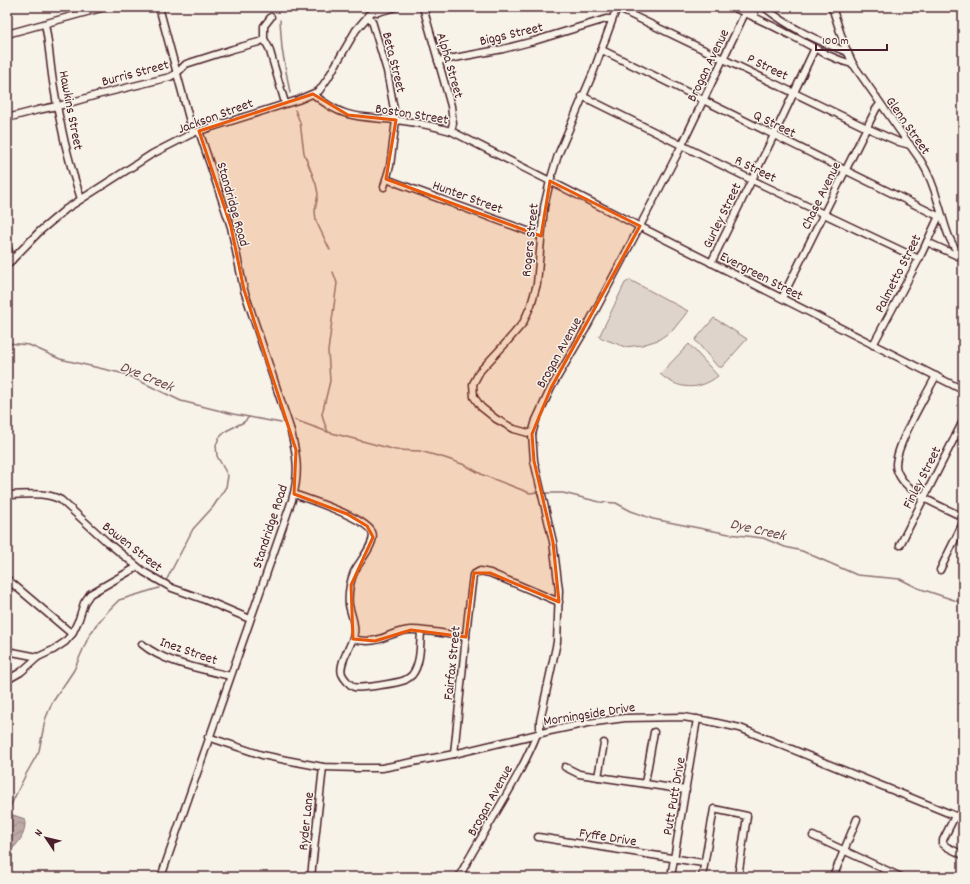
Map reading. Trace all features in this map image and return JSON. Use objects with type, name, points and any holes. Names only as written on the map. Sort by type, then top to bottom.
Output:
[{"type":"street","points":[[7,34],[104,7]]},
{"type":"street","name":"Standridge Road","points":[[158,7],[196,132],[230,227],[244,290],[290,428],[296,450],[297,468],[294,494],[208,737],[161,877]]},
{"type":"street","points":[[372,11],[378,12],[396,7]]},
{"type":"street","name":"Alpha Street","points":[[423,7],[451,106],[453,123],[451,131]]},
{"type":"street","name":"Rogers Street","points":[[532,434],[514,429],[502,423],[481,407],[474,397],[473,384],[480,371],[523,323],[531,305],[537,284],[544,207],[550,181],[558,155],[602,50],[617,7]]},
{"type":"street","name":"P Street","points":[[617,7],[867,128],[899,142],[910,145]]},
{"type":"street","points":[[732,7],[815,48],[853,64]]},
{"type":"street","points":[[753,7],[755,18]]},
{"type":"street","points":[[764,7],[777,18],[804,34],[847,52]]},
{"type":"street","name":"Glenn Street","points":[[832,7],[837,25],[853,64],[910,145],[930,178],[943,224],[949,239],[956,251],[963,258]]},
{"type":"street","name":"Jackson Street","points":[[7,265],[51,221],[66,209],[152,154],[196,132],[319,92],[348,41],[372,11]]},
{"type":"street","name":"Beta Street","points":[[372,11],[372,21],[385,64],[396,120],[390,166],[384,187]]},
{"type":"street","name":"Brogan Avenue","points":[[459,877],[496,813],[538,733],[557,642],[559,590],[553,542],[534,461],[532,434],[536,420],[682,145],[745,13]]},
{"type":"street","points":[[271,17],[264,26],[264,39],[269,48],[285,103]]},
{"type":"street","name":"Biggs Street","points":[[438,61],[534,41],[606,19],[612,19]]},
{"type":"street","name":"Hawkins Street","points":[[46,24],[53,82],[75,180],[81,199]]},
{"type":"street","name":"Burris Street","points":[[7,118],[170,77],[177,73],[186,64],[259,42],[264,39]]},
{"type":"street","name":"Gurley Street","points":[[711,262],[815,48]]},
{"type":"street","name":"Q Street","points":[[602,50],[845,171],[940,214]]},
{"type":"street","name":"Boston Street","points":[[313,94],[333,109],[348,115],[396,120],[451,131],[550,181]]},
{"type":"street","name":"R Street","points":[[582,96],[752,180],[919,259]]},
{"type":"street","name":"Chase Avenue","points":[[782,298],[876,108],[880,104]]},
{"type":"street","name":"Hunter Street","points":[[386,179],[541,236]]},
{"type":"street","name":"Evergreen Street","points":[[550,181],[963,390]]},
{"type":"street","name":"Palmetto Street","points":[[873,345],[919,259],[940,214]]},
{"type":"street","name":"Glenn Street","points":[[927,242],[963,258]]},
{"type":"street","points":[[7,246],[12,260]]},
{"type":"street","points":[[936,376],[906,434],[897,456],[896,466],[903,481],[924,498],[963,517]]},
{"type":"street","name":"Finley Street","points":[[900,545],[963,421]]},
{"type":"street","points":[[294,494],[345,514],[367,526],[373,537],[372,543],[360,561],[350,585],[349,604],[355,632],[341,666],[342,674],[347,681],[355,687],[365,688],[405,680],[412,674],[417,666],[421,631]]},
{"type":"street","name":"Bowen Street","points":[[7,495],[54,496],[61,500],[96,532],[137,566],[172,588],[203,599],[250,619]]},
{"type":"street","points":[[940,570],[963,523]]},
{"type":"street","points":[[7,680],[21,672],[38,657],[54,650],[65,642],[72,634],[84,603],[90,594],[137,566]]},
{"type":"street","name":"Fairfax Street","points":[[454,754],[473,575],[480,571],[490,573],[559,602]]},
{"type":"street","points":[[7,579],[72,634]]},
{"type":"street","points":[[353,639],[370,642],[403,631],[411,630],[466,637]]},
{"type":"street","name":"Inez Street","points":[[142,644],[171,660],[230,676]]},
{"type":"street","points":[[7,651],[38,657]]},
{"type":"street","name":"Morningside Drive","points":[[208,737],[262,755],[323,767],[382,768],[454,754],[538,733],[588,723],[625,718],[683,717],[740,728],[960,816]]},
{"type":"street","name":"Putt Putt Drive","points":[[671,877],[697,719]]},
{"type":"street","points":[[646,784],[654,732]]},
{"type":"street","points":[[598,777],[604,743]]},
{"type":"street","name":"Ryder Lane","points":[[311,877],[323,767]]},
{"type":"street","points":[[565,767],[579,774],[686,790]]},
{"type":"street","points":[[702,877],[714,809],[747,816],[738,877]]},
{"type":"street","points":[[960,816],[943,840],[943,844],[963,854]]},
{"type":"street","points":[[833,877],[857,819]]},
{"type":"street","points":[[813,836],[901,877]]},
{"type":"street","name":"Fyffe Drive","points":[[538,837],[704,863]]},
{"type":"highlighted area","points":[[313,94],[348,115],[396,120],[386,179],[541,236],[550,181],[640,226],[551,388],[532,434],[534,461],[553,542],[559,602],[490,573],[474,573],[466,637],[411,630],[375,641],[353,639],[351,585],[373,537],[367,526],[347,514],[294,494],[296,450],[244,290],[231,227],[199,131]]},
{"type":"shaded area","points":[[630,280],[688,311],[673,330],[658,340],[642,345],[625,347],[599,337],[625,283]]},
{"type":"shaded area","points":[[714,318],[747,339],[722,367],[718,367],[695,340]]},
{"type":"shaded area","points":[[689,344],[718,376],[711,381],[689,387],[674,383],[660,374]]},
{"type":"water","points":[[7,813],[25,819],[25,825],[21,838],[7,854]]},
{"type":"waterway","points":[[280,20],[282,49],[290,93]]},
{"type":"waterway","points":[[295,110],[300,122],[304,153],[316,184],[318,194],[315,211],[316,221],[330,250]]},
{"type":"waterway","points":[[328,432],[322,414],[330,381],[328,351],[337,283],[333,272]]},
{"type":"waterway","name":"Dye Creek","points":[[7,343],[29,345],[60,359],[125,374],[181,401],[233,414],[281,423]]},
{"type":"waterway","points":[[167,579],[193,529],[213,507],[226,487],[228,476],[217,456],[216,445],[219,438],[226,431],[244,422],[249,417]]},
{"type":"waterway","name":"Dye Creek","points":[[295,420],[328,432],[396,450],[420,451],[445,458],[465,465],[483,475],[530,493],[538,492]]},
{"type":"waterway","name":"Dye Creek","points":[[544,493],[563,493],[600,502],[616,503],[631,511],[653,519],[729,534],[763,538],[785,547],[802,551],[857,575],[900,579],[918,588],[963,603]]},
{"type":"waterway","points":[[7,813],[39,751],[45,720],[52,703],[74,670],[88,638],[96,625],[119,600],[159,588]]}]
